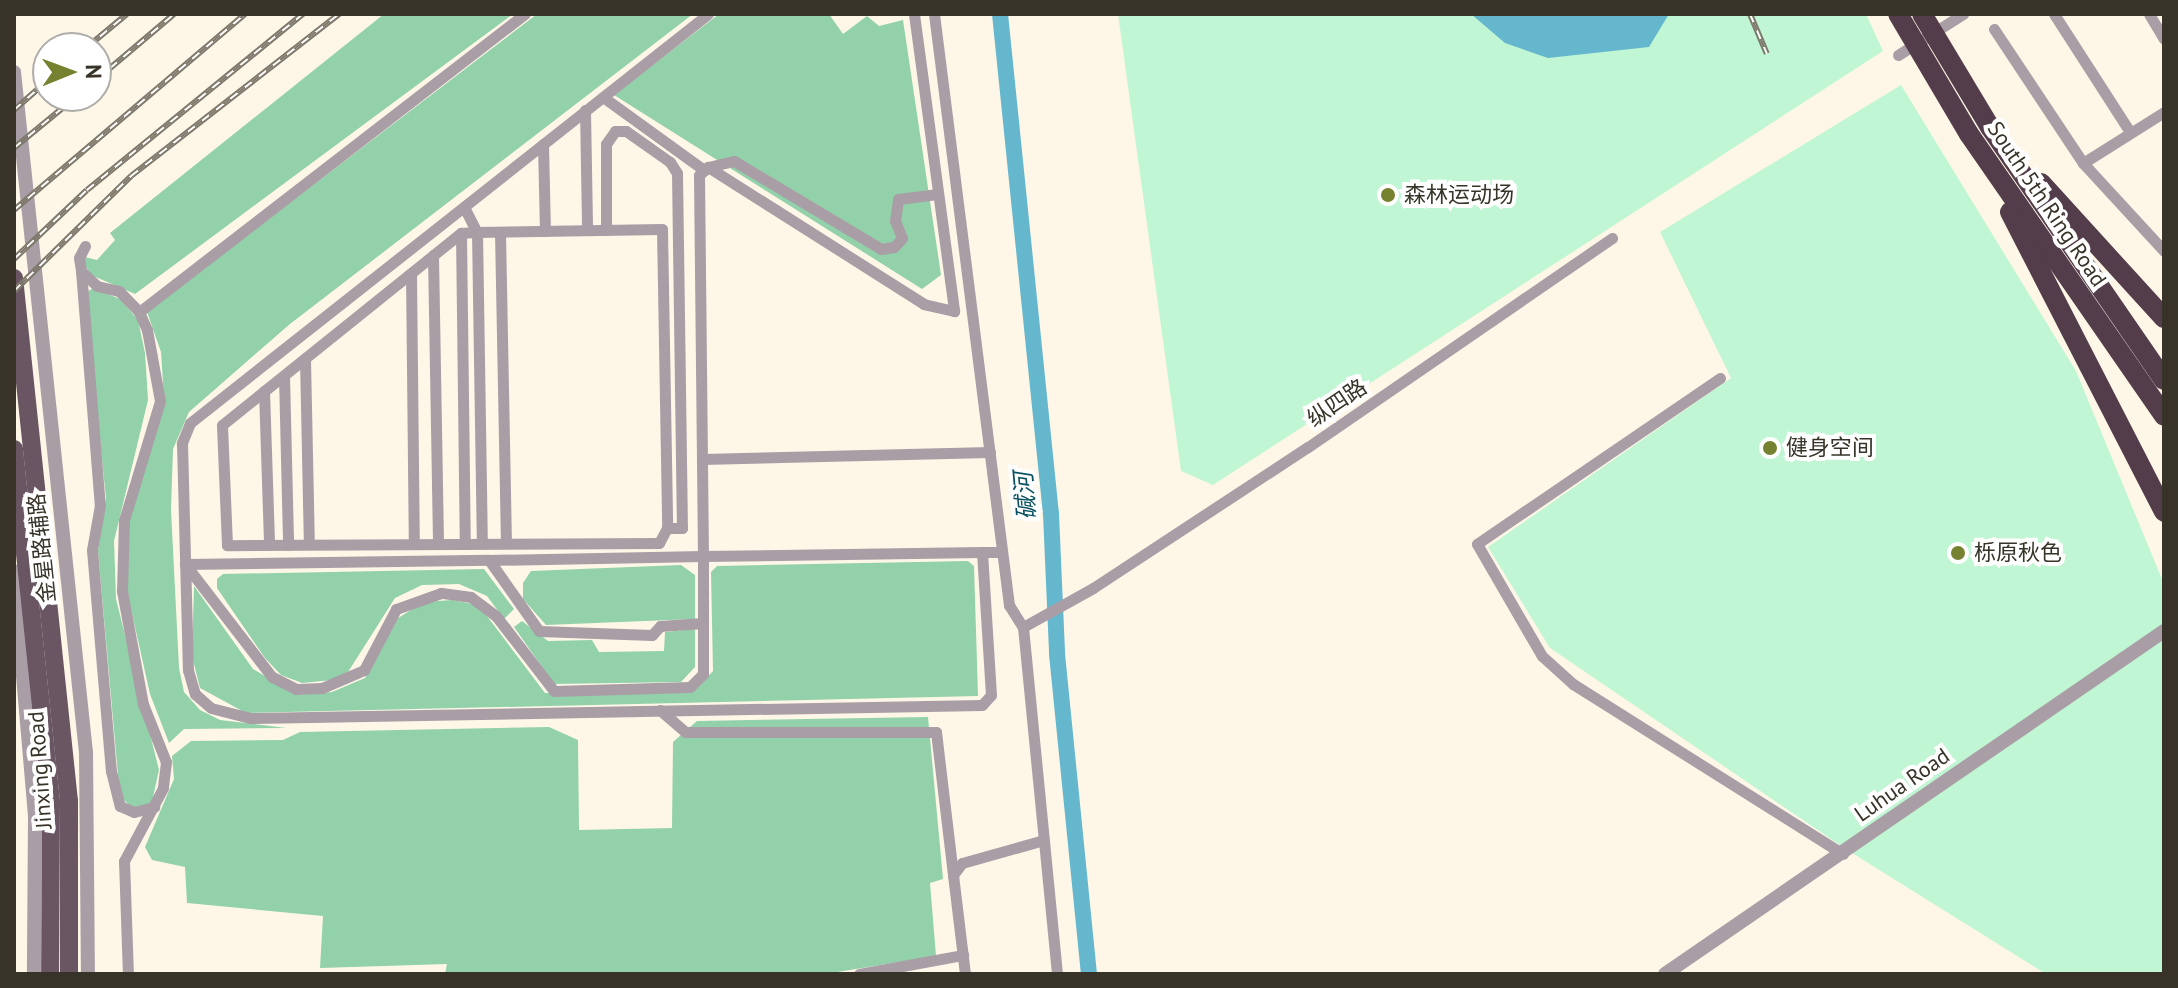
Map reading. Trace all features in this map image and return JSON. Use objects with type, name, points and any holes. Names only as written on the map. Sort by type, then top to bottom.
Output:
[{"type":"highway","name":"South 5th Ring Road","points":[[1898,14],[1910,49],[2164,416]]},
{"type":"highway","name":"South 5th Ring Road","points":[[1930,28],[1990,127],[2164,380]]},
{"type":"highway","points":[[1990,127],[2164,318]]},
{"type":"highway","points":[[1969,134],[2164,512]]},
{"type":"main road","name":"Jinxing Road","points":[[14,278],[69,801],[69,974]]},
{"type":"main road","points":[[14,449],[51,802],[50,974]]},
{"type":"street","points":[[139,312],[525,14]]},
{"type":"street","points":[[708,14],[190,423],[182,443],[188,670],[195,694],[226,715],[982,705],[991,695],[982,552]]},
{"type":"street","points":[[603,97],[706,169],[924,304],[954,311],[914,14]]},
{"type":"street","points":[[934,14],[1009,605],[1023,627],[1057,974]]},
{"type":"street","points":[[1910,49],[1963,14]]},
{"type":"street","points":[[2054,14],[2130,132]]},
{"type":"street","points":[[2149,14],[2164,39]]},
{"type":"street","points":[[1994,29],[2083,163],[2164,251]]},
{"type":"street","name":"金星路辅路","points":[[14,72],[86,752],[88,974]]},
{"type":"street","points":[[585,110],[587,230]]},
{"type":"street","points":[[2083,163],[2164,112]]},
{"type":"street","points":[[606,230],[606,144],[615,131],[626,131],[670,162],[677,173],[682,528],[667,528]]},
{"type":"street","points":[[543,144],[545,231]]},
{"type":"street","points":[[185,564],[272,677],[296,689],[322,688],[364,670],[396,609],[441,593],[471,597],[496,616],[554,691],[690,687],[703,674],[699,175],[706,169],[734,161],[881,249],[894,247],[902,238],[895,221],[898,199],[938,194]]},
{"type":"street","points":[[464,207],[477,232],[482,543]]},
{"type":"street","points":[[662,229],[667,528],[659,543],[227,545],[222,425],[461,233],[587,230],[662,229]]},
{"type":"street","points":[[500,232],[506,543]]},
{"type":"street","points":[[461,233],[465,544]]},
{"type":"street","name":"纵四路","points":[[1023,627],[1308,447],[1612,238]]},
{"type":"street","points":[[85,246],[79,258],[100,505],[92,550],[111,771],[120,806],[134,812],[154,807]]},
{"type":"street","points":[[433,255],[438,544]]},
{"type":"street","points":[[81,271],[97,286],[119,291],[139,312],[147,330],[160,401],[124,520],[122,591],[143,704],[166,762],[163,788],[124,861],[128,974]]},
{"type":"street","points":[[411,273],[414,544]]},
{"type":"street","points":[[305,359],[309,544]]},
{"type":"street","points":[[284,376],[288,545]]},
{"type":"street","points":[[1720,378],[1477,544],[1542,656],[1573,684],[1843,854]]},
{"type":"street","points":[[264,391],[269,545]]},
{"type":"street","points":[[702,459],[990,452]]},
{"type":"street","points":[[185,564],[1002,552]]},
{"type":"street","points":[[489,560],[539,631],[652,635],[660,626],[703,623]]},
{"type":"street","name":"金星路辅路","points":[[14,571],[35,815],[34,974]]},
{"type":"street","name":"Luhua Road","points":[[1665,974],[2164,631]]},
{"type":"street","points":[[660,710],[685,732],[936,732],[965,974]]},
{"type":"street","points":[[953,875],[962,863],[1044,840]]},
{"type":"street","points":[[859,974],[963,955]]},
{"type":"green space","points":[[384,14],[513,14],[135,294],[91,275],[83,262],[85,257],[97,260],[115,240],[110,233]]},
{"type":"green space","points":[[537,14],[693,14],[290,324],[189,412],[173,449],[171,510],[179,668],[184,692],[200,710],[220,720],[286,728],[184,729],[169,743],[150,694],[127,591],[127,522],[164,398],[161,352],[147,312]]},
{"type":"green space","points":[[719,14],[829,14],[843,34],[867,16],[879,26],[903,20],[941,275],[922,289],[614,95]]},
{"type":"green space","points":[[1118,14],[1866,14],[1883,51],[1213,485],[1181,471]]},
{"type":"green space","points":[[1901,85],[2076,371],[2164,584],[2164,974],[2046,974],[1844,848],[1550,648],[1488,547],[1731,378],[1660,232]]},
{"type":"green space","points":[[93,288],[120,299],[138,320],[145,353],[148,400],[114,541],[116,599],[159,770],[151,806],[133,808],[120,797],[98,551],[106,498],[85,293]]},
{"type":"green space","points":[[968,561],[974,566],[978,696],[246,713],[200,688],[192,656],[194,586],[253,669],[296,695],[332,692],[365,678],[398,618],[424,602],[452,600],[473,604],[487,616],[545,693],[693,692],[713,671],[711,572],[717,566]]},
{"type":"green space","points":[[681,565],[695,575],[695,619],[546,625],[523,599],[523,583],[531,571]]},
{"type":"green space","points":[[484,569],[514,609],[504,619],[487,596],[459,584],[422,585],[395,598],[348,672],[332,680],[302,683],[281,675],[265,658],[217,588],[217,579],[223,574]]},
{"type":"green space","points":[[522,621],[548,641],[592,640],[599,652],[664,651],[665,632],[695,629],[695,667],[681,682],[554,684],[514,627]]},
{"type":"green space","points":[[928,717],[943,879],[930,883],[936,956],[825,974],[445,974],[447,964],[320,968],[323,916],[187,903],[185,867],[152,860],[145,847],[174,779],[172,756],[191,741],[283,740],[300,732],[549,727],[578,740],[579,830],[672,828],[673,742],[697,721]]},
{"type":"water","points":[[1471,14],[1669,14],[1649,47],[1548,58],[1505,43]]},
{"type":"waterway","name":"碱河","points":[[1000,14],[1051,514],[1057,654],[1089,974]]},
{"type":"railway","points":[[105,32],[127,14]]},
{"type":"railway","points":[[112,66],[174,14]]},
{"type":"railway","points":[[14,210],[245,14]]},
{"type":"railway","points":[[14,259],[87,190],[303,14]]},
{"type":"railway","points":[[14,291],[131,176],[339,14]]},
{"type":"railway","points":[[1750,14],[1767,54]]},
{"type":"railway","points":[[14,110],[32,94]]},
{"type":"railway","points":[[14,148],[58,112]]},
{"type":"place","name":"森林运动场","points":[[1388,195]]},
{"type":"place","name":"健身空间","points":[[1770,448]]},
{"type":"place","name":"栎原秋色","points":[[1958,553]]}]
